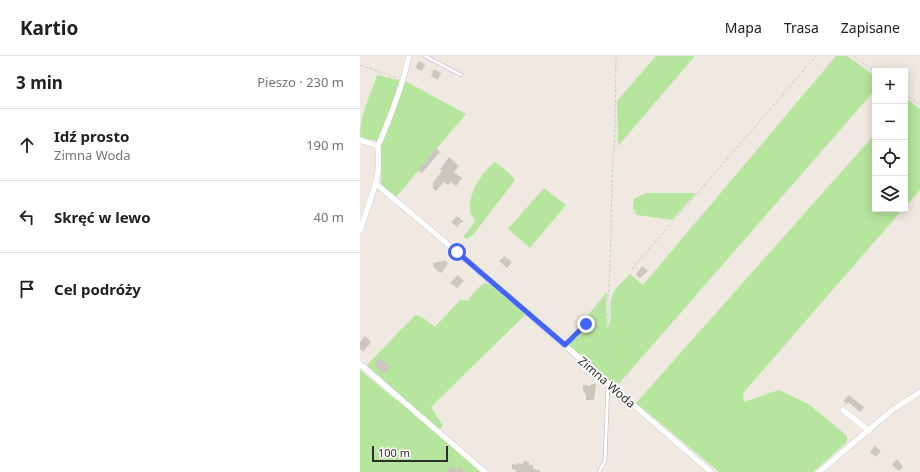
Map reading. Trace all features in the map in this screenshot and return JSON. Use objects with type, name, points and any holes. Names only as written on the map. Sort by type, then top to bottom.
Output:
[{"type":"street","points":[[360,231],[378,170],[378,146],[393,112],[409,56]]},
{"type":"street","points":[[360,140],[378,146]]},
{"type":"street","name":"Zimna Woda","points":[[375,183],[711,472]]},
{"type":"street","points":[[360,364],[485,472]]},
{"type":"street","points":[[819,472],[902,403],[920,392]]},
{"type":"street","points":[[843,410],[869,431]]},
{"type":"lane","points":[[425,56],[461,75]]},
{"type":"lane","points":[[599,472],[605,461],[608,383]]},
{"type":"path","points":[[608,383],[608,297],[615,130],[616,56]]},
{"type":"path","points":[[632,269],[816,56]]},
{"type":"path","points":[[854,56],[872,70]]},
{"type":"path","points":[[360,65],[394,77],[404,76]]},
{"type":"path","points":[[908,96],[920,105]]},
{"type":"path","points":[[565,345],[586,324],[608,297]]},
{"type":"green space","points":[[656,56],[695,56],[618,146],[617,101]]},
{"type":"green space","points":[[836,56],[847,56],[872,74],[872,93],[616,387],[570,346],[570,342],[580,333],[579,326],[607,292],[607,329],[610,322],[611,301],[613,294],[630,274],[643,285]]},
{"type":"green space","points":[[377,75],[407,82],[466,114],[397,196],[394,196],[381,184],[381,149],[377,141],[360,137],[362,120]]},
{"type":"green space","points":[[908,100],[920,109],[920,190],[908,204]]},
{"type":"green space","points":[[872,137],[872,212],[900,212],[743,393],[744,402],[779,390],[810,405],[847,436],[847,442],[813,472],[719,472],[636,403]]},
{"type":"green space","points":[[495,162],[508,172],[515,180],[473,235],[467,239],[463,237],[475,222],[470,210],[470,203],[474,190],[481,177]]},
{"type":"green space","points":[[544,188],[566,205],[530,248],[508,229]]},
{"type":"green space","points":[[646,193],[696,193],[672,220],[637,215],[633,208],[634,199]]},
{"type":"green space","points":[[484,283],[490,284],[526,314],[431,407],[443,426],[439,430],[367,365],[415,315],[422,317],[435,327],[460,300],[468,301],[475,291]]},
{"type":"green space","points":[[360,370],[396,400],[397,399],[482,472],[360,472]]},
{"type":"building","points":[[419,61],[425,64],[422,71],[415,68]]},
{"type":"building","points":[[434,69],[441,73],[438,80],[431,76]]},
{"type":"building","points":[[436,148],[440,152],[422,173],[418,170]]},
{"type":"building","points":[[449,157],[459,166],[454,172],[462,178],[456,186],[451,182],[448,185],[444,182],[436,191],[432,187],[434,186],[432,184],[442,171],[440,169]]},
{"type":"building","points":[[457,216],[464,222],[461,222],[457,227],[451,222]]},
{"type":"building","points":[[504,256],[512,262],[507,268],[499,261]]},
{"type":"building","points":[[445,260],[448,264],[441,273],[434,268],[433,263]]},
{"type":"building","points":[[642,266],[648,271],[640,278],[636,275]]},
{"type":"building","points":[[458,275],[464,281],[457,288],[450,283]]},
{"type":"building","points":[[365,336],[371,342],[363,352],[360,349],[360,342]]},
{"type":"building","points":[[380,358],[391,367],[385,374],[374,365]]},
{"type":"building","points":[[591,384],[596,384],[594,400],[586,400],[583,385],[591,386]]},
{"type":"building","points":[[849,395],[864,407],[860,412],[848,402],[847,404],[843,401]]},
{"type":"building","points":[[875,446],[881,451],[876,457],[870,452]]},
{"type":"building","points":[[897,459],[903,467],[899,471],[892,465]]},
{"type":"building","points":[[524,461],[529,462],[529,465],[533,465],[533,469],[540,470],[540,472],[516,472],[516,470],[512,469],[512,464],[523,464]]},
{"type":"building","points":[[452,465],[457,470],[460,467],[466,472],[446,472]]},
{"type":"route","points":[[457,252],[565,345],[586,324]]}]
